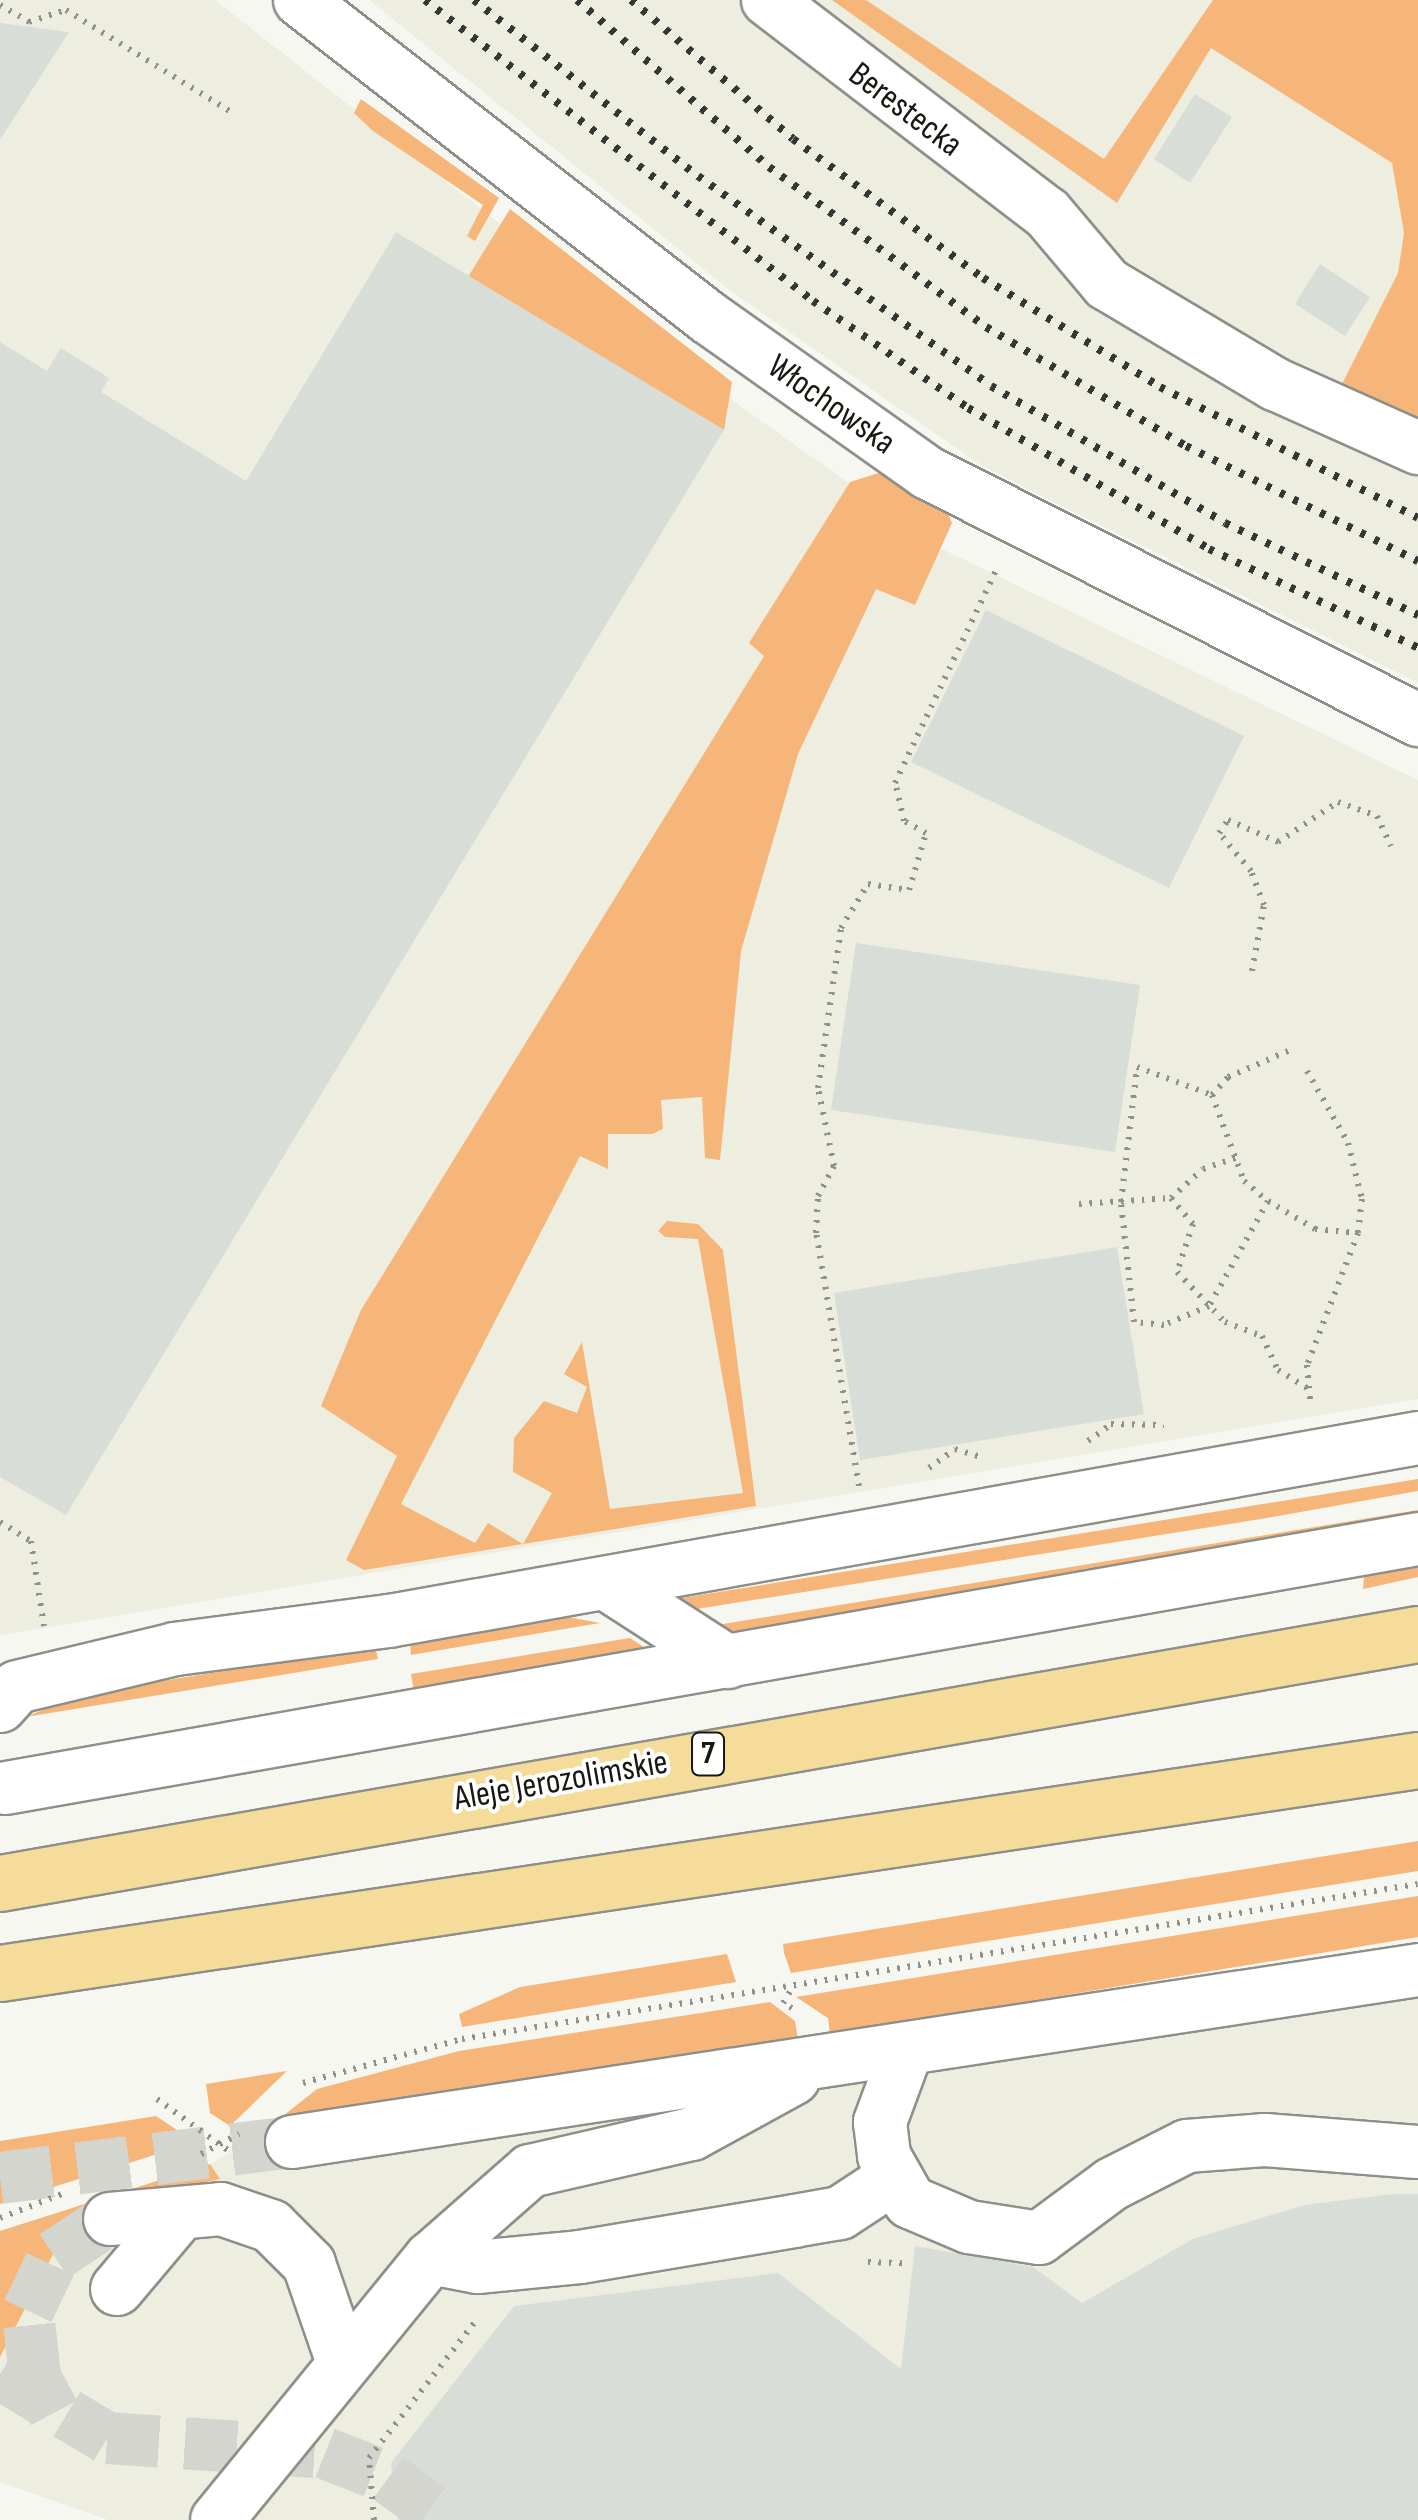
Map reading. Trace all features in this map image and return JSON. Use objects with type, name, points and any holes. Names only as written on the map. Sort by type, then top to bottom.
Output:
[{"type":"main road","name":"Aleje Jerozolimskie","points":[[0,1883],[1418,1634]]},
{"type":"main road","points":[[0,1973],[1418,1760]]},
{"type":"street","name":"Włochowska","points":[[300,0],[709,318],[928,473],[1418,720]]},
{"type":"street","name":"Berestecka","points":[[768,0],[1048,214],[1107,284],[1275,384],[1418,448]]},
{"type":"street","points":[[0,1706],[18,1687],[175,1649],[608,1584],[1418,1438]]},
{"type":"street","points":[[6,1788],[1418,1539]]},
{"type":"street","points":[[608,1584],[728,1662]]},
{"type":"street","points":[[269,2135],[819,2064],[1418,1970]]},
{"type":"street","points":[[907,2049],[880,2122],[895,2176],[910,2202],[944,2220],[1039,2238],[1112,2184],[1187,2146],[1264,2140],[1418,2152]]},
{"type":"street","points":[[217,2520],[431,2258],[530,2171],[692,2134],[819,2064]]},
{"type":"street","points":[[431,2258],[494,2266],[775,2225],[840,2212],[895,2176]]},
{"type":"street","points":[[95,2203],[181,2212],[237,2212],[285,2237],[317,2280],[343,2364]]},
{"type":"street","points":[[116,2290],[181,2212]]},
{"type":"path","points":[[0,5],[29,22],[66,10],[233,113]]},
{"type":"path","points":[[864,1499],[849,1463],[816,1232],[818,1196],[834,1166],[819,1106],[828,1017],[854,902],[868,884],[908,890],[926,832],[904,820],[894,782],[995,572]]},
{"type":"path","points":[[1252,970],[1264,906],[1251,871],[1219,833],[1228,820],[1278,842],[1338,802],[1377,816],[1391,846]]},
{"type":"path","points":[[1212,1095],[1228,1077],[1295,1048]]},
{"type":"path","points":[[1268,1201],[1208,1306],[1164,1326],[1134,1322],[1121,1202],[1137,1067],[1212,1095],[1240,1156],[1244,1181],[1268,1201],[1316,1229],[1358,1234]]},
{"type":"path","points":[[1307,1071],[1348,1143],[1358,1234],[1315,1335],[1310,1419]]},
{"type":"path","points":[[1078,1204],[1171,1198],[1203,1169],[1240,1156]]},
{"type":"path","points":[[1171,1198],[1193,1224],[1177,1272],[1208,1306],[1262,1336],[1278,1370],[1309,1389]]},
{"type":"path","points":[[0,1522],[31,1541],[44,1632]]},
{"type":"path","points":[[292,2090],[462,2039],[1418,1884]]},
{"type":"path","points":[[185,2158],[269,2135]]},
{"type":"path","points":[[0,2218],[95,2203]]},
{"type":"path","points":[[848,2261],[907,2263]]},
{"type":"path","points":[[374,2520],[369,2458],[488,2314]]},
{"type":"shaded area","points":[[0,0],[215,0],[649,341],[940,548],[1418,780],[1418,1399],[0,1635]]},
{"type":"shaded area","points":[[369,0],[1418,0],[1418,683],[982,466],[732,292]]},
{"type":"shaded area","points":[[832,0],[866,0],[1104,159],[1213,0],[1418,0],[1418,441],[1338,392],[1398,273],[1404,233],[1392,163],[1211,48],[1117,203]]},
{"type":"shaded area","points":[[361,99],[499,198],[475,241],[467,236],[483,205],[373,131],[354,113]]},
{"type":"shaded area","points":[[510,209],[732,382],[724,430],[468,277]]},
{"type":"shaded area","points":[[882,472],[946,509],[952,523],[915,605],[876,589],[798,754],[741,951],[720,1160],[705,1158],[702,1097],[661,1100],[663,1129],[652,1134],[608,1134],[608,1169],[580,1156],[401,1504],[475,1543],[488,1523],[523,1544],[552,1493],[513,1472],[514,1438],[544,1401],[577,1413],[587,1387],[564,1374],[582,1342],[610,1509],[743,1493],[698,1239],[665,1237],[658,1231],[667,1221],[698,1224],[723,1250],[756,1506],[364,1570],[346,1560],[397,1456],[321,1406],[361,1310],[764,656],[749,643],[850,482]]},
{"type":"shaded area","points":[[1418,1479],[1418,1491],[1261,1519],[672,1613],[669,1600]]},
{"type":"shaded area","points":[[1418,1510],[1418,1524],[724,1643],[693,1629]]},
{"type":"shaded area","points":[[1418,1563],[1418,1577],[1363,1589],[1364,1576]]},
{"type":"shaded area","points":[[563,1616],[600,1623],[411,1655],[410,1641]]},
{"type":"shaded area","points":[[630,1638],[650,1651],[414,1692],[411,1674]]},
{"type":"shaded area","points":[[375,1646],[378,1659],[26,1717],[77,1695]]},
{"type":"shaded area","points":[[1418,1841],[1418,1871],[791,1973],[784,1953],[783,1944]]},
{"type":"shaded area","points":[[1418,1896],[1418,1937],[830,2034],[828,2018],[796,1997]]},
{"type":"shaded area","points":[[727,1954],[736,1982],[462,2027],[459,2014],[520,1987]]},
{"type":"shaded area","points":[[1418,1954],[1418,2520],[108,2520],[0,2482],[0,2357],[75,2212],[219,2178],[210,2164],[251,2141],[295,2169],[290,2114]]},
{"type":"shaded area","points":[[770,2002],[795,2021],[799,2045],[291,2114],[295,2170],[251,2141],[317,2089],[459,2051]]},
{"type":"shaded area","points":[[287,2071],[230,2126],[210,2113],[206,2084]]},
{"type":"shaded area","points":[[156,2116],[195,2142],[0,2204],[0,2141]]},
{"type":"shaded area","points":[[210,2164],[220,2179],[75,2212],[0,2357],[0,2231]]},
{"type":"building","points":[[0,23],[69,32],[0,140]]},
{"type":"building","points":[[1195,94],[1232,117],[1190,183],[1154,159]]},
{"type":"building","points":[[396,232],[724,430],[66,1515],[0,1477],[0,342],[47,371],[61,348],[109,378],[101,392],[246,481]]},
{"type":"building","points":[[1320,264],[1370,297],[1345,336],[1295,304]]},
{"type":"building","points":[[986,610],[1244,736],[1169,888],[911,762]]},
{"type":"building","points":[[856,943],[1140,985],[1115,1152],[831,1110]]},
{"type":"building","points":[[1117,1247],[1144,1414],[860,1460],[834,1293]]},
{"type":"building","points":[[1418,2194],[1418,2520],[398,2520],[391,2463],[514,2306],[778,2273],[901,2369],[915,2246],[1033,2267],[1082,2303],[1193,2239],[1304,2205]]},
{"type":"tunnel","points":[[0,2178],[292,2142]]},
{"type":"tunnel","points":[[54,2413],[35,2377],[28,2311],[54,2256],[110,2219]]},
{"type":"tunnel","points":[[0,2374],[107,2438],[325,2453],[388,2478],[446,2520]]},
{"type":"railway","points":[[425,0],[813,301],[968,408],[1209,549],[1418,648]]},
{"type":"railway","points":[[474,0],[698,176],[991,386],[1225,523],[1418,615]]},
{"type":"railway","points":[[577,0],[769,167],[986,327],[1186,446],[1418,561]]},
{"type":"railway","points":[[631,0],[793,139],[983,278],[1160,387],[1418,518]]}]
